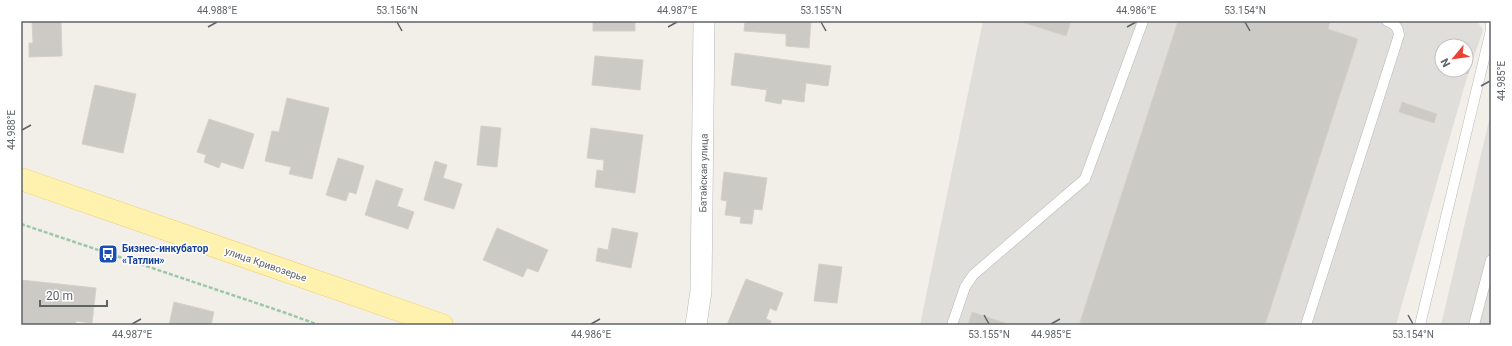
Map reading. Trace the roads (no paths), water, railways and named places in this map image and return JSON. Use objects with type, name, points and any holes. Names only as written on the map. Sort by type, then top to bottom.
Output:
[{"type":"main road","name":"улица Кривозерье","points":[[21,179],[442,325]]},
{"type":"street","name":"Батайская улица","points":[[696,325],[701,291],[704,21]]},
{"type":"lane","points":[[952,325],[965,287],[973,275],[1085,179],[1142,21]]},
{"type":"lane","points":[[1306,325],[1399,35],[1396,25],[1388,21]]},
{"type":"lane","points":[[1420,325],[1491,30],[1490,21]]},
{"type":"lane","points":[[1474,325],[1487,295],[1491,260]]},
{"type":"place","name":"Бизнес-инкубатор «Татлин»","points":[[108,254]]}]
